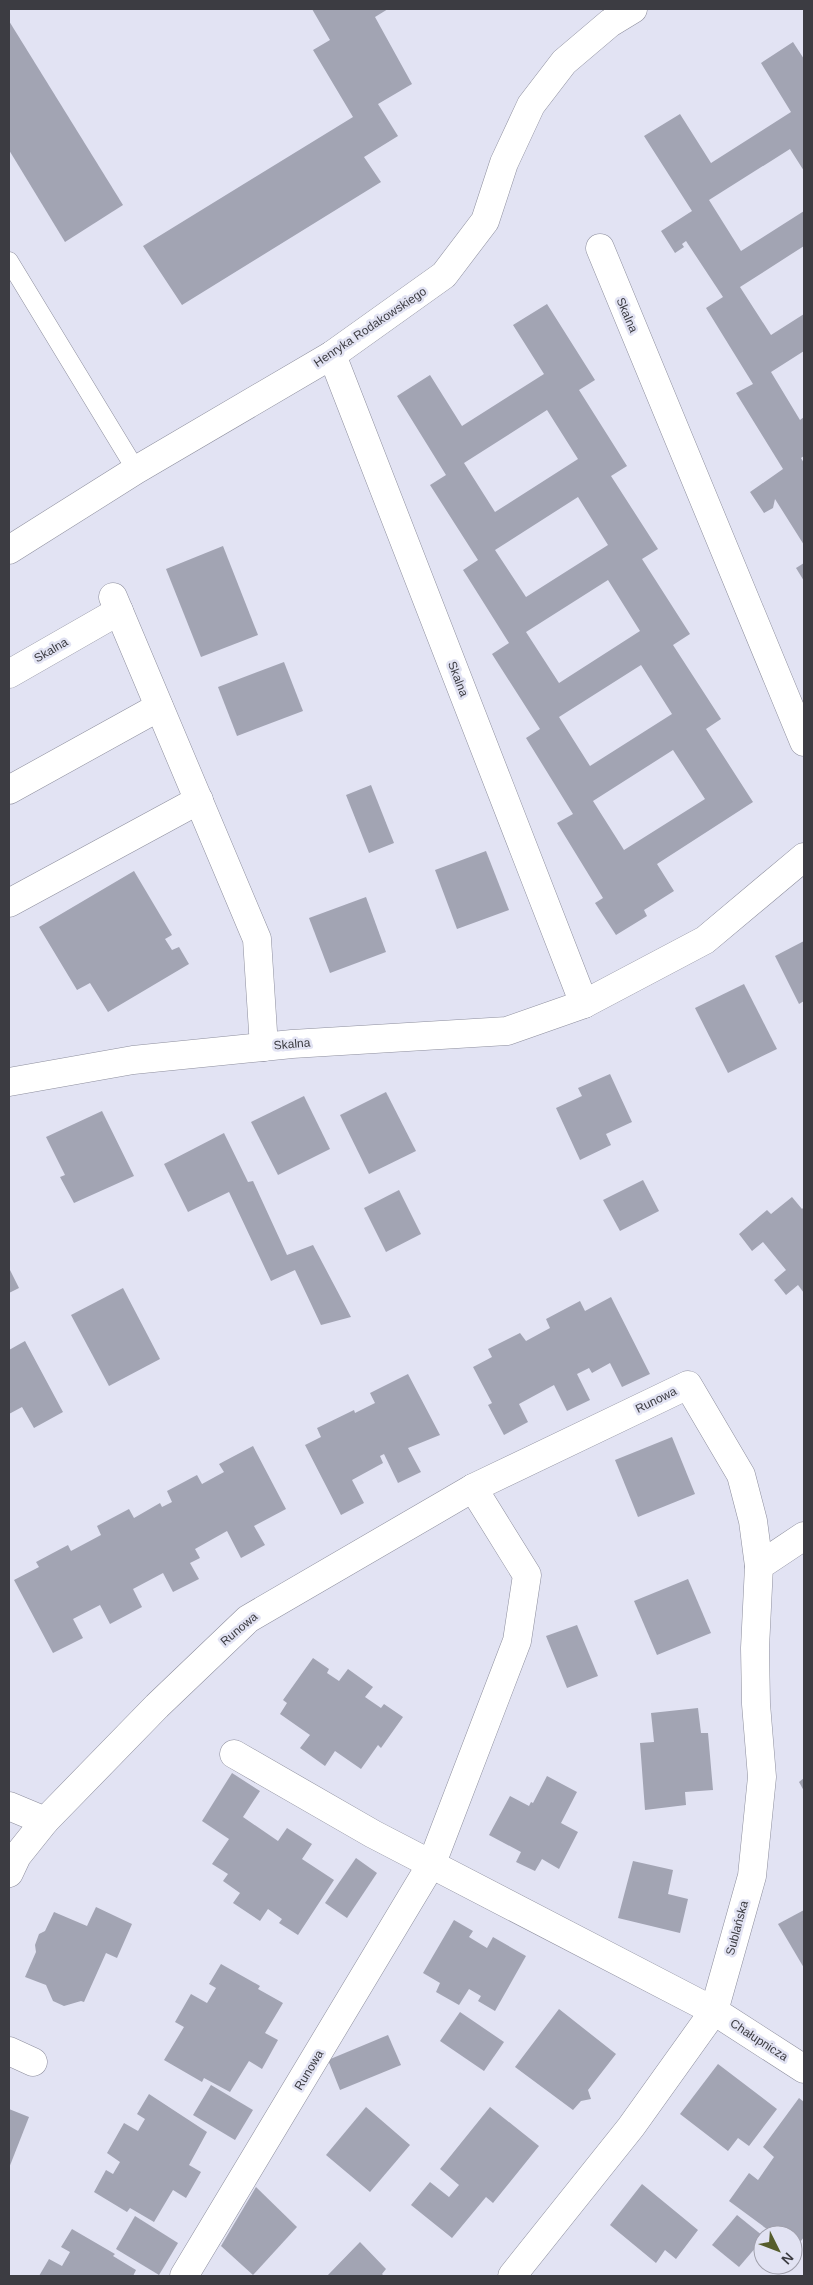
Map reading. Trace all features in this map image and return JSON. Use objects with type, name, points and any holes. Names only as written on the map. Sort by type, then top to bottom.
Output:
[{"type":"street","name":"Henryka Rodakowskiego","points":[[9,550],[136,470],[332,355],[444,275],[485,221],[504,163],[531,105],[564,62],[610,23],[633,9]]},
{"type":"street","name":"Skalna","points":[[600,248],[804,742]]},
{"type":"street","name":"Skalna","points":[[332,355],[584,1004]]},
{"type":"street","name":"Skalna","points":[[9,674],[116,604],[257,939],[264,1047]]},
{"type":"street","points":[[9,790],[159,707]]},
{"type":"street","points":[[9,903],[198,800]]},
{"type":"street","name":"Skalna","points":[[9,1082],[133,1060],[292,1044],[507,1031],[584,1004],[705,940],[804,857]]},
{"type":"street","name":"Runowa","points":[[9,1873],[16,1856],[45,1821],[157,1706],[248,1619],[473,1488],[688,1385],[740,1476],[753,1521],[759,1566]]},
{"type":"street","name":"Runowa","points":[[184,2276],[432,1863],[518,1641],[527,1575],[473,1488]]},
{"type":"street","points":[[759,1566],[804,1536]]},
{"type":"street","name":"Sublańska","points":[[512,2276],[631,2127],[714,2011],[752,1876],[761,1786],[755,1657],[759,1566]]},
{"type":"street","points":[[234,1754],[373,1834],[714,2011]]},
{"type":"street","points":[[9,1806],[45,1821]]},
{"type":"street","name":"Chałupnicza","points":[[714,2011],[804,2069]]},
{"type":"street","points":[[9,2051],[33,2062]]},
{"type":"lane","points":[[9,261],[136,470]]},
{"type":"building","points":[[312,9],[388,9],[375,17],[412,84],[378,104],[398,136],[364,157],[381,182],[182,305],[143,246],[353,117],[313,50],[330,40]]},
{"type":"building","points":[[9,21],[123,205],[65,242],[9,150]]},
{"type":"building","points":[[793,42],[804,59],[804,171],[790,149],[709,200],[741,251],[804,211],[804,246],[740,287],[771,335],[804,314],[804,351],[771,372],[800,420],[804,417],[804,456],[801,458],[804,463],[804,545],[775,499],[773,508],[764,513],[750,492],[783,469],[736,393],[753,384],[706,308],[723,297],[686,241],[682,244],[684,247],[675,253],[661,231],[692,211],[644,136],[680,114],[711,163],[791,112],[761,63]]},
{"type":"building","points":[[547,304],[595,380],[579,390],[627,466],[611,476],[658,549],[642,559],[690,634],[673,645],[721,719],[706,729],[753,802],[657,864],[674,891],[644,910],[647,916],[616,935],[595,903],[603,898],[557,823],[573,814],[526,738],[540,729],[492,654],[509,643],[463,570],[478,560],[430,485],[446,475],[397,396],[430,375],[462,426],[544,374],[513,325]],"holes":[[[547,410],[578,459],[495,512],[464,463]],[[578,497],[608,545],[526,597],[495,550]],[[608,580],[640,631],[559,683],[526,632]],[[641,665],[672,714],[590,766],[559,717]],[[673,750],[705,799],[624,850],[593,801]]]},
{"type":"building","points":[[223,546],[258,635],[201,657],[166,569]]},
{"type":"building","points":[[804,563],[804,581],[796,568]]},
{"type":"building","points":[[284,662],[303,711],[237,736],[218,687]]},
{"type":"building","points":[[371,785],[394,843],[369,853],[346,795]]},
{"type":"building","points":[[486,851],[509,910],[457,929],[435,870]]},
{"type":"building","points":[[134,871],[172,935],[165,939],[172,950],[179,947],[189,964],[108,1012],[90,983],[77,990],[39,927]]},
{"type":"building","points":[[366,897],[386,952],[330,973],[309,918]]},
{"type":"building","points":[[804,941],[804,1001],[799,1004],[775,956]]},
{"type":"building","points":[[744,984],[777,1049],[728,1073],[695,1008]]},
{"type":"building","points":[[610,1074],[632,1122],[606,1134],[611,1145],[580,1160],[556,1108],[582,1096],[578,1088]]},
{"type":"building","points":[[386,1092],[416,1151],[369,1174],[340,1115]]},
{"type":"building","points":[[304,1096],[330,1149],[278,1175],[251,1122]]},
{"type":"building","points":[[102,1111],[134,1176],[74,1203],[60,1177],[65,1175],[46,1137]]},
{"type":"building","points":[[224,1133],[248,1182],[253,1181],[287,1255],[313,1245],[351,1317],[321,1325],[295,1270],[271,1281],[229,1192],[188,1212],[164,1164]]},
{"type":"building","points":[[643,1180],[659,1211],[620,1231],[603,1200]]},
{"type":"building","points":[[399,1190],[421,1234],[386,1252],[364,1208]]},
{"type":"building","points":[[792,1197],[802,1209],[804,1207],[804,1293],[798,1285],[786,1295],[774,1280],[786,1270],[763,1242],[752,1251],[739,1234],[767,1210],[771,1214]]},
{"type":"building","points":[[9,1268],[19,1288],[9,1293]]},
{"type":"building","points":[[123,1288],[160,1359],[109,1386],[71,1315]]},
{"type":"building","points":[[611,1297],[650,1374],[622,1387],[610,1363],[592,1373],[589,1368],[577,1374],[590,1400],[567,1411],[554,1385],[519,1404],[528,1422],[504,1435],[488,1405],[492,1403],[473,1367],[492,1357],[488,1349],[520,1333],[526,1341],[550,1328],[546,1319],[580,1301],[585,1311]]},
{"type":"building","points":[[25,1341],[63,1412],[34,1428],[22,1407],[9,1414],[9,1350]]},
{"type":"building","points":[[408,1374],[440,1435],[408,1448],[421,1472],[398,1483],[384,1454],[380,1456],[383,1463],[352,1480],[364,1503],[341,1515],[305,1445],[321,1437],[317,1428],[354,1410],[355,1413],[375,1403],[370,1393]]},
{"type":"building","points":[[672,1437],[695,1494],[638,1517],[615,1460]]},
{"type":"building","points":[[253,1446],[286,1509],[254,1526],[265,1545],[241,1558],[227,1531],[195,1549],[200,1558],[190,1563],[199,1579],[173,1592],[163,1573],[133,1589],[142,1607],[110,1624],[100,1605],[73,1619],[83,1638],[53,1653],[14,1580],[39,1567],[36,1562],[68,1545],[71,1551],[101,1535],[97,1526],[129,1509],[134,1518],[160,1503],[162,1507],[172,1502],[167,1491],[197,1475],[202,1484],[224,1472],[219,1464]]},
{"type":"building","points":[[688,1579],[711,1633],[657,1655],[634,1601]]},
{"type":"building","points":[[577,1625],[598,1676],[567,1688],[546,1636]]},
{"type":"building","points":[[313,1658],[329,1669],[327,1673],[339,1681],[348,1669],[373,1687],[365,1697],[381,1708],[384,1704],[403,1717],[381,1748],[378,1745],[361,1769],[335,1751],[325,1766],[300,1748],[310,1735],[280,1714],[287,1703],[283,1700]]},
{"type":"building","points":[[698,1708],[701,1733],[708,1733],[713,1790],[685,1792],[686,1805],[645,1810],[640,1743],[654,1742],[651,1713]]},
{"type":"building","points":[[232,1773],[260,1791],[243,1817],[278,1841],[287,1828],[312,1844],[302,1859],[334,1880],[298,1935],[279,1923],[282,1919],[268,1909],[260,1921],[233,1903],[240,1893],[223,1881],[228,1874],[212,1864],[229,1839],[202,1821]]},
{"type":"building","points":[[547,1776],[577,1792],[561,1823],[578,1832],[559,1869],[542,1859],[535,1871],[516,1862],[521,1852],[489,1835],[510,1796],[529,1806],[531,1802],[533,1803]]},
{"type":"building","points":[[804,1778],[804,1791],[799,1782]]},
{"type":"building","points":[[356,1858],[377,1873],[347,1918],[325,1903]]},
{"type":"building","points":[[633,1861],[673,1870],[668,1894],[688,1899],[680,1933],[618,1918]]},
{"type":"building","points":[[96,1907],[132,1924],[117,1958],[106,1953],[84,2002],[81,2001],[64,2006],[53,2001],[46,1985],[25,1977],[36,1952],[35,1945],[39,1934],[45,1931],[54,1912],[87,1926]]},
{"type":"building","points":[[804,1910],[804,1968],[778,1924]]},
{"type":"building","points":[[454,1920],[473,1931],[469,1937],[487,1948],[493,1937],[526,1956],[495,2011],[478,2001],[481,1996],[469,1989],[459,2005],[436,1992],[440,1983],[423,1973]]},
{"type":"building","points":[[221,1964],[260,1986],[258,1989],[283,2003],[265,2033],[278,2040],[262,2069],[249,2061],[230,2092],[204,2078],[202,2082],[164,2060],[184,2027],[175,2022],[191,1994],[207,2003],[216,1988],[209,1984]]},
{"type":"building","points":[[559,2009],[616,2054],[588,2090],[591,2099],[581,2101],[573,2110],[515,2067]]},
{"type":"building","points":[[460,2012],[504,2042],[484,2071],[440,2041]]},
{"type":"building","points":[[388,2035],[401,2065],[340,2090],[328,2060]]},
{"type":"building","points":[[718,2064],[777,2109],[749,2146],[738,2138],[728,2151],[680,2114]]},
{"type":"building","points":[[211,2085],[253,2110],[235,2140],[193,2115]]},
{"type":"building","points":[[149,2094],[207,2132],[189,2165],[201,2172],[186,2198],[173,2190],[154,2222],[130,2208],[127,2212],[94,2192],[106,2170],[113,2174],[120,2162],[107,2153],[124,2123],[138,2131],[145,2119],[137,2114]]},
{"type":"building","points":[[799,2098],[804,2102],[803,2238],[803,2225],[761,2225],[729,2201],[749,2173],[758,2180],[774,2157],[763,2147]]},
{"type":"building","points":[[366,2107],[410,2145],[370,2192],[326,2155]]},
{"type":"building","points":[[490,2107],[539,2146],[493,2203],[486,2197],[452,2238],[411,2205],[430,2182],[449,2197],[459,2185],[440,2169]]},
{"type":"building","points":[[9,2109],[29,2117],[9,2168]]},
{"type":"building","points":[[642,2184],[698,2230],[676,2259],[665,2250],[656,2263],[610,2225]]},
{"type":"building","points":[[256,2187],[297,2227],[253,2275],[221,2246]]},
{"type":"building","points":[[737,2215],[753,2228],[753,2251],[739,2267],[712,2245]]},
{"type":"building","points":[[135,2216],[178,2243],[159,2275],[116,2249]]},
{"type":"building","points":[[72,2229],[115,2254],[113,2256],[136,2270],[133,2276],[39,2276],[49,2259],[62,2266],[70,2252],[61,2247]]},
{"type":"building","points":[[360,2242],[386,2269],[382,2274],[384,2276],[327,2276]]}]
